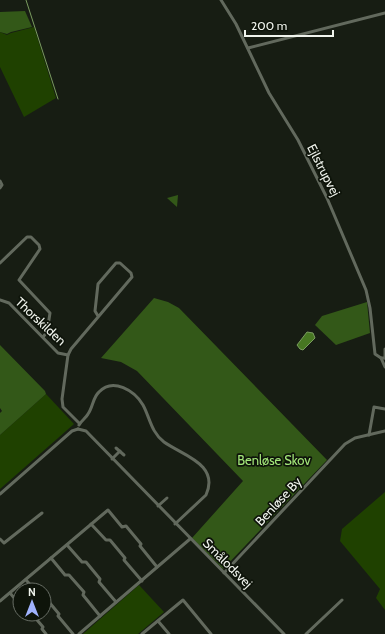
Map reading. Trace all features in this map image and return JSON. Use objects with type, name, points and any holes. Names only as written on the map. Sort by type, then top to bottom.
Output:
[{"type":"street","name":"Ejlstrupvej","points":[[221,0],[236,24],[266,87],[298,140],[327,198],[366,290],[370,308],[375,354],[384,358]]},
{"type":"street","points":[[248,48],[385,13]]},
{"type":"street","points":[[0,181],[2,184],[0,188]]},
{"type":"street","points":[[0,264],[27,237],[31,237],[39,245],[40,249],[18,280],[50,313],[47,332],[43,337]]},
{"type":"street","points":[[79,423],[63,406],[62,399],[68,355],[70,349],[132,276],[131,273],[120,263],[116,263],[98,284],[95,311],[98,316]]},
{"type":"street","name":"Thorskilden","points":[[0,300],[9,303],[58,353],[68,355]]},
{"type":"street","points":[[385,349],[385,366]]},
{"type":"street","points":[[0,494],[72,431],[78,428],[79,423],[90,412],[99,392],[108,386],[118,386],[124,388],[142,404],[155,433],[166,443],[197,461],[202,466],[209,478],[209,489],[206,495],[175,524]]},
{"type":"street","points":[[369,435],[374,407],[385,409]]},
{"type":"street","name":"Smålodsvej","points":[[78,428],[86,432],[284,634]]},
{"type":"street","name":"Benløse By","points":[[224,573],[345,444],[355,438],[385,431]]},
{"type":"street","points":[[116,448],[124,455]]},
{"type":"street","points":[[112,459],[120,451]]},
{"type":"street","points":[[158,506],[167,498]]},
{"type":"street","points":[[0,601],[108,510],[122,527],[126,526],[157,567]]},
{"type":"street","points":[[0,539],[4,543],[42,513]]},
{"type":"street","points":[[91,524],[106,540],[110,540],[125,558],[124,560],[142,581]]},
{"type":"street","points":[[79,634],[190,539]]},
{"type":"street","points":[[67,545],[82,562],[86,562],[100,579],[99,582],[116,602]]},
{"type":"street","points":[[51,558],[65,575],[69,575],[84,592],[83,595],[100,616]]},
{"type":"street","points":[[142,634],[182,600],[211,634]]},
{"type":"street","points":[[306,634],[342,600]]},
{"type":"street","points":[[52,606],[59,614],[58,616],[73,634]]},
{"type":"street","points":[[158,621],[169,634]]},
{"type":"street","points":[[39,622],[43,627],[42,630],[46,634]]},
{"type":"shaded area","points":[[34,27],[56,98],[24,117],[0,67],[0,32],[7,35]]},
{"type":"shaded area","points":[[307,332],[313,333],[315,338],[303,350],[297,345]]},
{"type":"shaded area","points":[[46,394],[74,424],[0,489],[0,435]]},
{"type":"shaded area","points":[[385,492],[385,610],[376,598],[380,589],[340,541],[342,529]]},
{"type":"shaded area","points":[[139,585],[164,612],[138,634],[83,634]]},
{"type":"green space","points":[[25,11],[32,27],[7,34],[0,32],[0,12]]},
{"type":"green space","points":[[178,195],[177,207],[167,198]]},
{"type":"green space","name":"Benløse Skov","points":[[154,298],[168,302],[179,308],[327,460],[223,569],[192,538],[243,481],[137,371],[121,362],[101,358]]},
{"type":"green space","points":[[367,302],[370,333],[336,345],[315,325],[322,316]]},
{"type":"green space","points":[[0,345],[45,391],[46,394],[0,435],[0,413],[2,411],[0,408]]},
{"type":"waterway","points":[[26,0],[58,99]]}]
